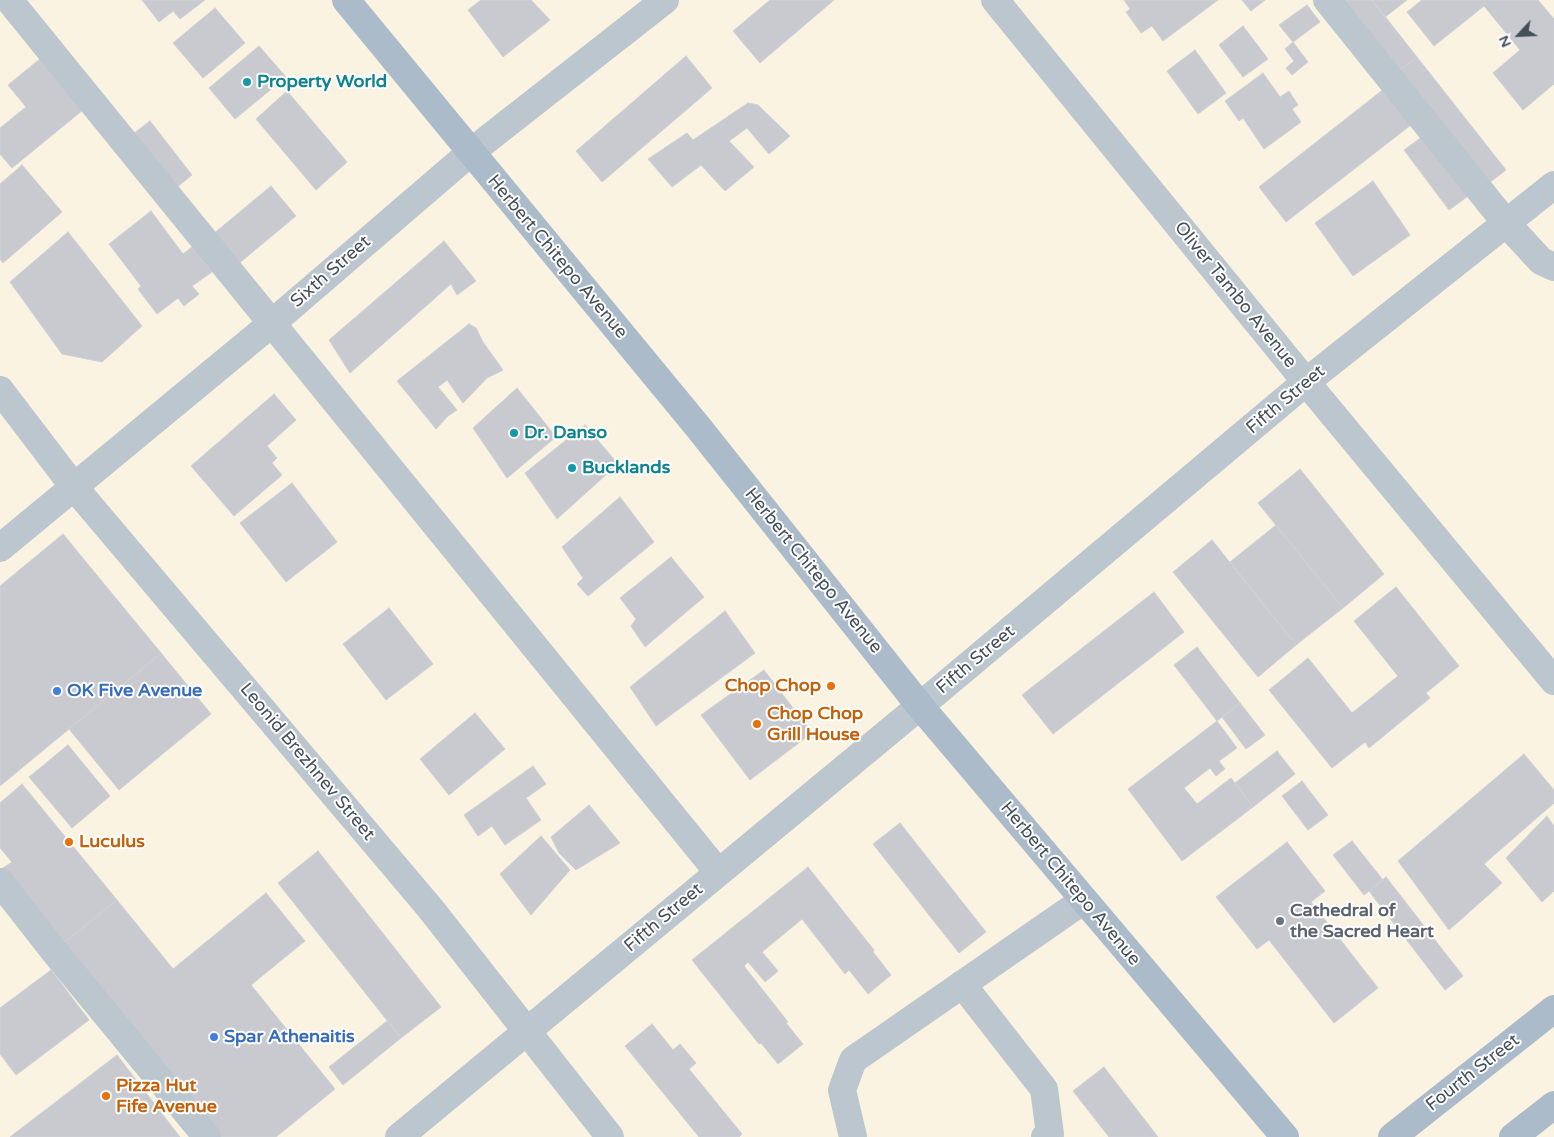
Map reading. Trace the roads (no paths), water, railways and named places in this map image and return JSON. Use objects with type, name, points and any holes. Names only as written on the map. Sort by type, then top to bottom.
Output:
[{"type":"main road","name":"Herbert Chitepo Avenue","points":[[346,0],[698,427],[920,706],[1285,1137]]},
{"type":"main road","name":"Fourth Street","points":[[1392,1137],[1554,1009]]},
{"type":"main road","points":[[1513,1137],[1554,1105]]},
{"type":"street","points":[[9,0],[718,872]]},
{"type":"street","name":"Sixth Street","points":[[0,548],[271,324],[471,152],[665,0]]},
{"type":"street","name":"Oliver Tambo Avenue","points":[[996,0],[1306,382],[1554,681]]},
{"type":"street","points":[[1327,0],[1506,223],[1541,261],[1554,267]]},
{"type":"street","name":"Fifth Street","points":[[399,1137],[920,706],[1306,382],[1554,185]]},
{"type":"street","name":"Leonid Brezhnev Street","points":[[0,390],[74,487],[430,908],[610,1137]]},
{"type":"street","points":[[0,882],[54,951],[207,1137]]},
{"type":"street","points":[[853,1137],[842,1090],[853,1060],[1084,900]]},
{"type":"street","points":[[962,984],[1044,1089],[1050,1134],[1045,1137]]},
{"type":"place","name":"Property World","points":[[247,82]]},
{"type":"place","name":"Dr. Danso","points":[[514,433]]},
{"type":"place","name":"Bucklands","points":[[572,468]]},
{"type":"place","name":"Chop Chop","points":[[831,686]]},
{"type":"place","name":"OK Five Avenue","points":[[57,691]]},
{"type":"place","name":"Chop Chop Grill House","points":[[757,724]]},
{"type":"place","name":"Luculus","points":[[69,842]]},
{"type":"place","name":"Cathedral of the Sacred Heart","points":[[1280,921]]},
{"type":"place","name":"Spar Athenaitis","points":[[214,1037]]},
{"type":"place","name":"Pizza Hut Fife Avenue","points":[[106,1096]]}]
